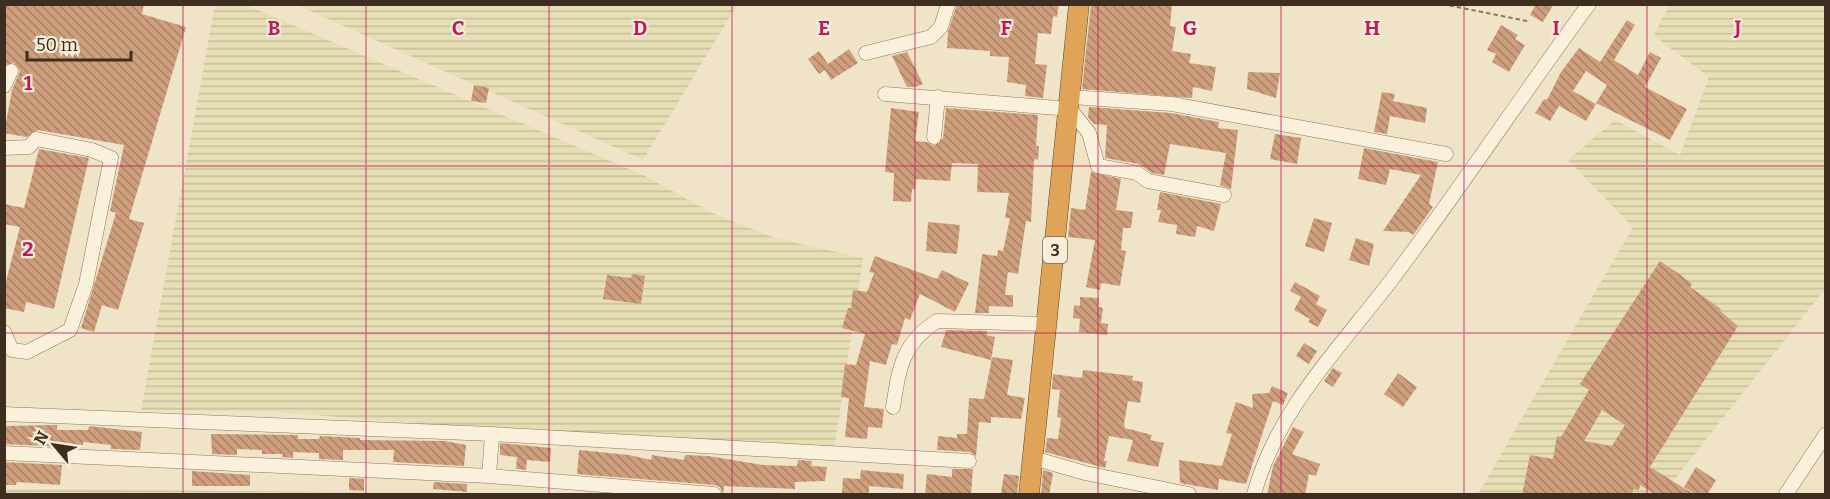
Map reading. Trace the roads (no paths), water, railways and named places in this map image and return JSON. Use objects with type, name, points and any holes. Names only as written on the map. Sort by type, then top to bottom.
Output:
[{"type":"highway","name":"3","points":[[1029,495],[1079,4]]},
{"type":"street","points":[[866,53],[931,38],[941,27],[948,4]]},
{"type":"street","points":[[1254,495],[1263,462],[1288,413],[1406,260],[1589,4]]},
{"type":"street","points":[[4,86],[11,71]]},
{"type":"street","points":[[885,94],[1070,103],[1172,104],[1446,154]]},
{"type":"street","points":[[934,137],[938,97]]},
{"type":"street","points":[[1070,103],[1089,133],[1098,166],[1137,173],[1148,181],[1224,195]]},
{"type":"street","points":[[4,148],[29,147],[36,140],[92,150],[111,158],[86,284],[70,330],[27,352],[12,350],[4,332]]},
{"type":"street","points":[[893,407],[899,369],[908,348],[924,330],[937,321],[1047,324]]},
{"type":"street","points":[[4,414],[492,434],[969,461]]},
{"type":"street","points":[[489,476],[492,434]]},
{"type":"street","points":[[1786,495],[1826,434]]},
{"type":"street","points":[[4,453],[489,476],[714,495]]},
{"type":"street","points":[[1032,458],[1189,495]]}]
